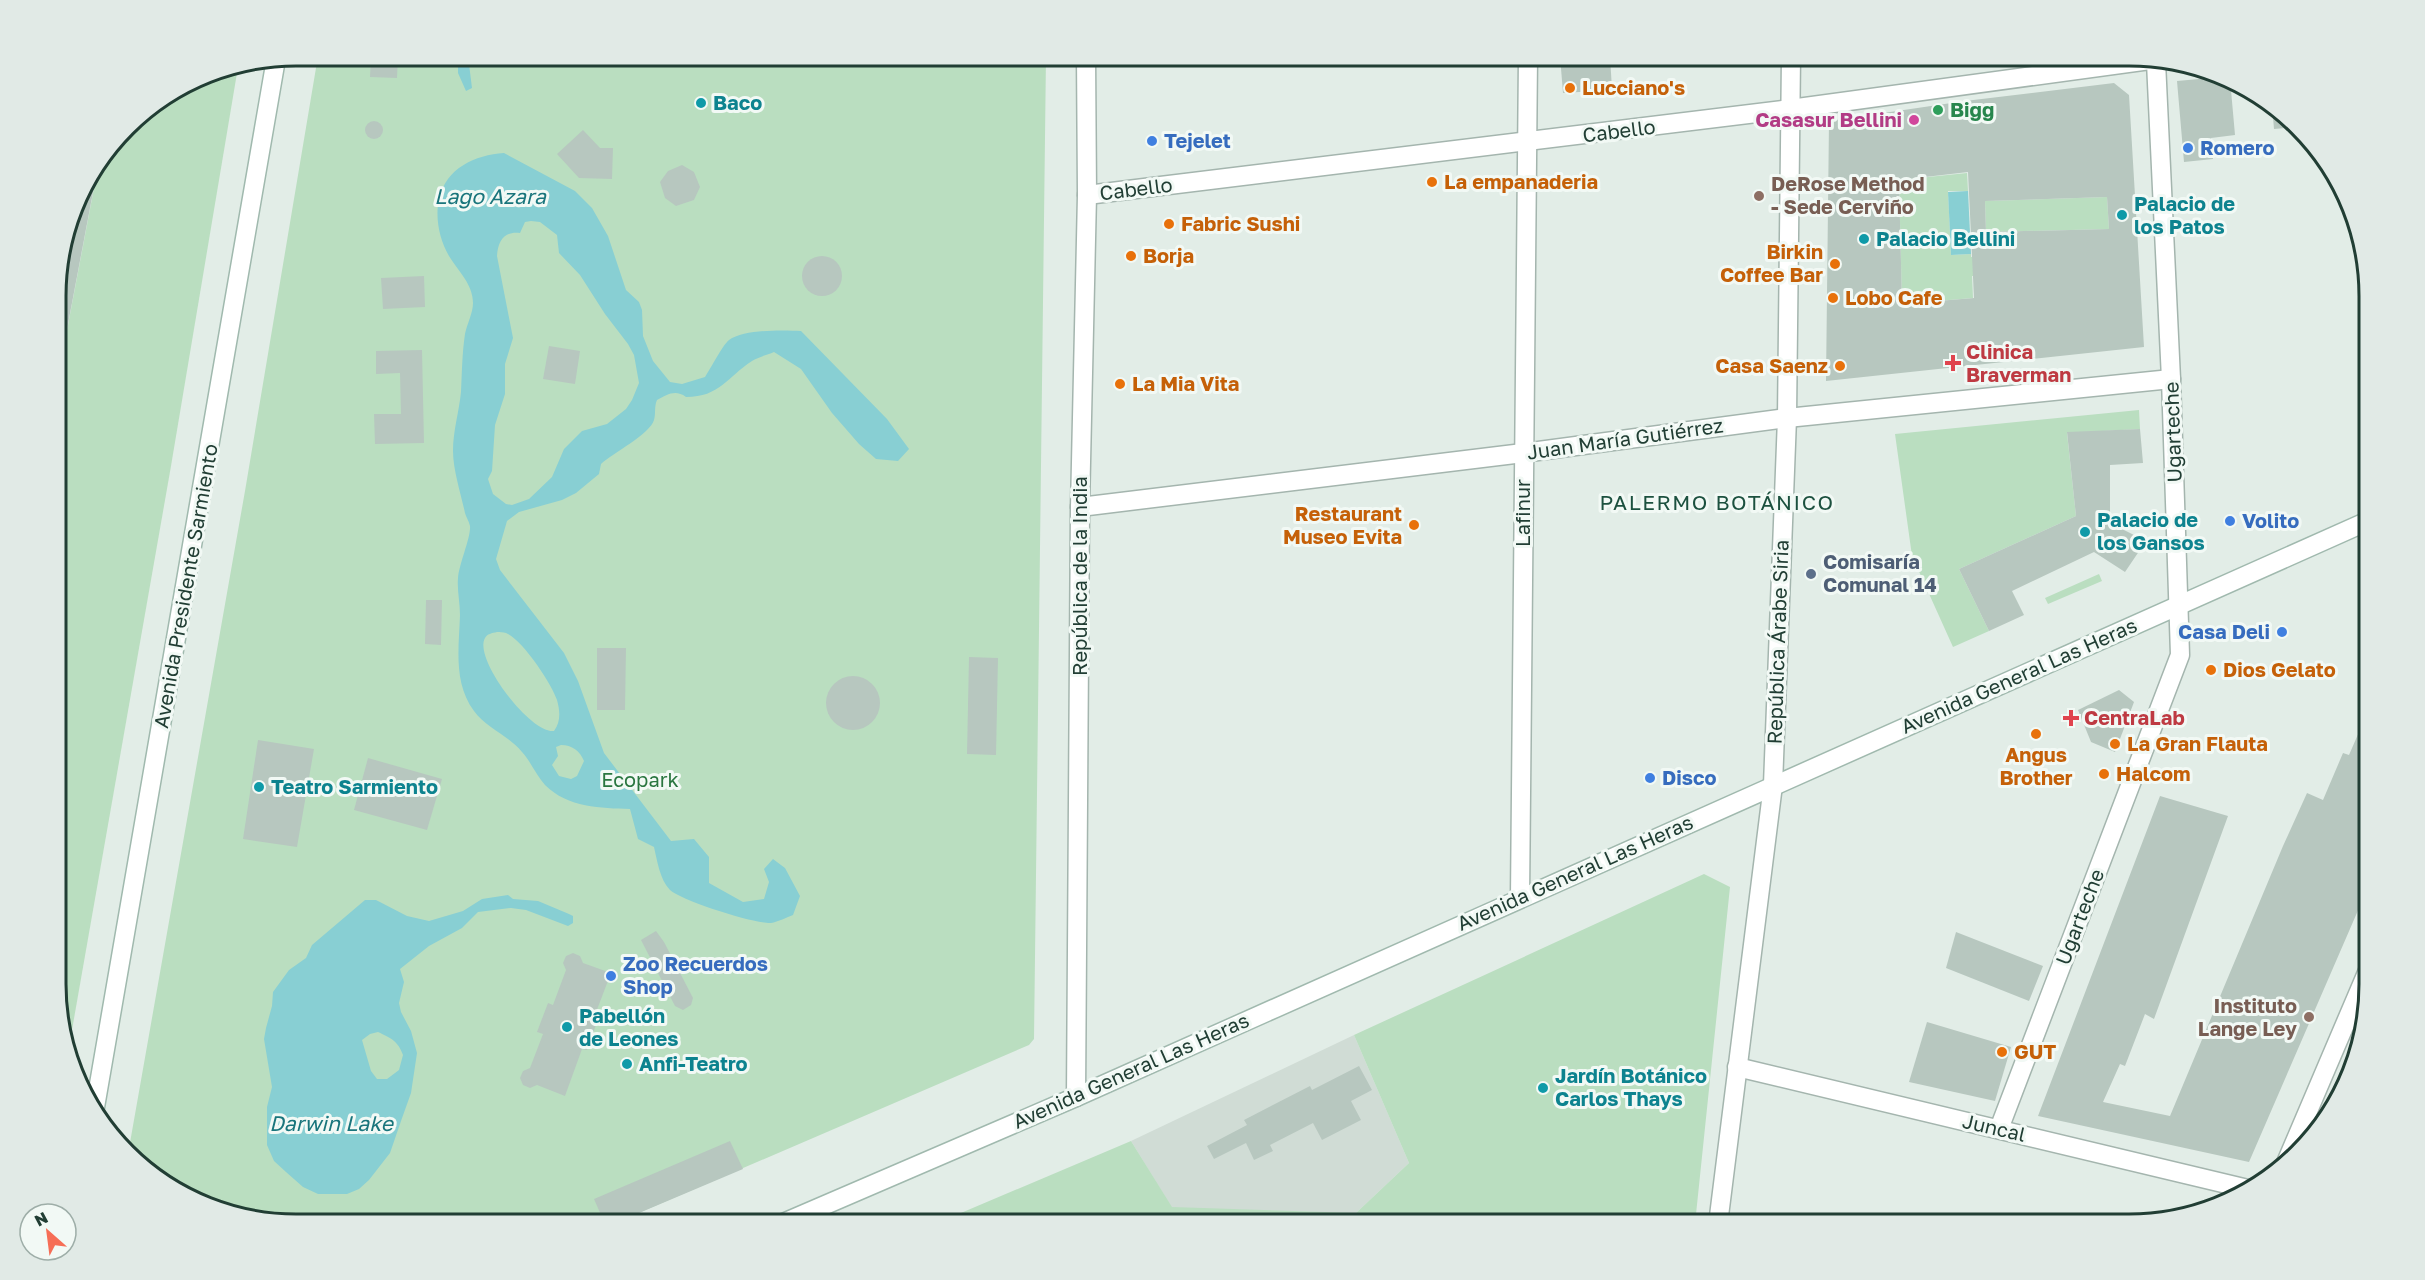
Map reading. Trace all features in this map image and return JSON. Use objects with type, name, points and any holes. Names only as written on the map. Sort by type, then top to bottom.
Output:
[{"type":"street","name":"República de la India","points":[[1076,1097],[1080,507],[1087,195],[1086,66]]},
{"type":"street","name":"Lafinur","points":[[1520,898],[1528,66]]},
{"type":"street","name":"República Árabe Siria","points":[[1719,1214],[1773,785],[1787,418],[1791,66]]},
{"type":"street","name":"Cabello","points":[[1087,195],[1790,110],[2107,66]]},
{"type":"street","name":"Avenida Presidente Sarmiento","points":[[97,1098],[275,67]]},
{"type":"street","name":"Ugarteche","points":[[1999,1129],[2180,655],[2171,379],[2156,68]]},
{"type":"street","name":"Juan María Gutiérrez","points":[[1080,507],[1787,418],[2171,379]]},
{"type":"street","name":"Avenida General Las Heras","points":[[804,1214],[1076,1097],[2359,525]]},
{"type":"street","points":[[2293,1146],[2359,991]]},
{"type":"street","name":"Juncal","points":[[1737,1067],[2237,1187]]},
{"type":"shaded area","points":[[1354,1035],[1409,1163],[1356,1213],[1172,1208],[1131,1141]]},
{"type":"green space","name":"Ecopark","points":[[316,66],[1046,66],[1034,1039],[1029,1045],[636,1214],[281,1214],[251,1210],[208,1197],[156,1167],[130,1144],[245,491]]},
{"type":"green space","points":[[237,74],[71,1034],[66,999],[66,335],[94,186],[105,168],[133,133],[156,113],[208,83]]},
{"type":"green space","points":[[1967,173],[1968,191],[1948,191],[1951,255],[1971,254],[1971,257],[2009,255],[2010,275],[1972,276],[1973,298],[1902,304],[1899,180]]},
{"type":"green space","points":[[2107,197],[2109,229],[1986,232],[1985,201]]},
{"type":"green space","points":[[2139,410],[2140,429],[2067,433],[2076,516],[1959,569],[1989,631],[1953,647],[1912,556],[1895,434]]},
{"type":"green space","points":[[2099,574],[2102,581],[2048,604],[2045,598]]},
{"type":"green space","name":"Jardín Botánico Carlos Thays","points":[[1704,874],[1730,887],[1696,1214],[959,1214],[1131,1141],[1172,1207],[1356,1213],[1409,1163],[1354,1035]]},
{"type":"water","points":[[458,66],[469,66],[472,88],[466,91],[458,73]]},
{"type":"water","name":"Lago Azara","points":[[504,153],[575,191],[592,208],[608,236],[626,290],[639,302],[642,310],[643,336],[653,361],[670,382],[682,384],[705,377],[726,343],[736,336],[764,331],[801,331],[887,419],[909,449],[898,461],[876,459],[859,444],[832,413],[801,369],[774,352],[752,361],[707,394],[686,397],[675,393],[657,400],[654,420],[646,431],[601,464],[599,474],[576,493],[562,500],[519,512],[507,521],[496,559],[500,570],[564,653],[578,681],[604,753],[671,841],[694,839],[709,857],[709,883],[743,902],[764,899],[769,882],[764,869],[773,859],[785,868],[800,896],[793,915],[779,921],[771,923],[735,916],[677,895],[670,890],[661,875],[654,847],[638,839],[630,809],[585,805],[554,793],[545,785],[516,746],[479,717],[467,700],[460,677],[458,652],[460,615],[458,578],[470,526],[454,466],[453,451],[461,392],[465,334],[473,303],[471,290],[449,256],[440,235],[438,206],[443,188],[455,171],[473,160]],"holes":[[[525,222],[540,222],[557,235],[559,253],[580,275],[628,344],[634,355],[639,383],[626,409],[607,424],[582,431],[564,449],[552,477],[529,499],[512,505],[506,504],[493,494],[488,479],[492,471],[495,425],[505,394],[505,364],[513,338],[497,256],[503,238],[506,235],[520,233]],[[495,632],[506,633],[513,637],[536,663],[549,684],[557,700],[559,712],[558,724],[554,731],[544,729],[531,721],[518,708],[495,677],[487,661],[484,648],[485,638]],[[569,746],[580,754],[584,761],[577,776],[571,779],[559,776],[552,765],[558,756],[556,747]]]},
{"type":"water","points":[[1968,191],[1971,254],[1951,255],[1948,192]]},
{"type":"water","name":"Darwin Lake","points":[[508,895],[513,899],[538,901],[573,916],[573,923],[568,926],[526,910],[511,908],[478,912],[462,928],[429,946],[400,969],[404,982],[399,1003],[411,1031],[417,1053],[411,1093],[390,1153],[369,1180],[359,1189],[347,1194],[318,1194],[303,1187],[274,1161],[267,1145],[267,1107],[272,1087],[264,1039],[273,992],[289,970],[306,958],[312,945],[365,900],[376,900],[407,916],[429,921],[463,911],[482,899]],"holes":[[[378,1032],[396,1043],[403,1055],[399,1070],[387,1079],[377,1079],[371,1071],[362,1040]]]},
{"type":"building","points":[[371,66],[398,66],[397,78],[370,77]]},
{"type":"building","points":[[1561,66],[1611,66],[1612,90],[1563,93]]},
{"type":"building","points":[[2204,79],[2231,90],[2235,135],[2211,138],[2213,159],[2184,162],[2177,81]]},
{"type":"building","points":[[2114,83],[2129,95],[2144,347],[1826,381],[1829,121],[1965,101]],"holes":[[[1968,172],[1974,298],[1902,304],[1899,180]],[[2107,197],[2109,229],[1986,232],[1985,201]]]},
{"type":"building","points":[[2273,116],[2286,128],[2274,129]]},
{"type":"building","points":[[370,121],[378,121],[383,126],[381,137],[370,139],[365,134],[365,126]]},
{"type":"building","points":[[583,130],[600,148],[613,148],[612,179],[579,178],[557,154]]},
{"type":"building","points":[[682,165],[694,172],[700,187],[694,200],[676,206],[665,198],[660,182],[668,171]]},
{"type":"building","points":[[94,187],[66,334],[66,281],[70,251],[83,208]]},
{"type":"building","points":[[822,256],[836,262],[842,276],[836,290],[822,296],[808,290],[802,276],[808,262]]},
{"type":"building","points":[[424,276],[425,307],[383,309],[381,278]]},
{"type":"building","points":[[549,346],[580,351],[575,384],[543,379]]},
{"type":"building","points":[[422,350],[424,443],[375,444],[374,414],[401,414],[400,373],[376,374],[376,351]]},
{"type":"building","name":"Palacio de los Gansos","points":[[2140,429],[2143,463],[2110,465],[2110,523],[2146,541],[2125,572],[2094,552],[2012,591],[2024,615],[1989,631],[1959,569],[2076,516],[2067,432]]},
{"type":"building","points":[[426,600],[442,600],[441,645],[425,644]]},
{"type":"building","points":[[597,648],[626,648],[625,710],[597,710]]},
{"type":"building","points":[[969,657],[998,658],[996,755],[967,754]]},
{"type":"building","points":[[853,676],[863,678],[872,684],[878,693],[880,703],[878,713],[872,722],[863,728],[853,730],[843,728],[834,722],[828,713],[826,703],[828,693],[834,684],[843,678]]},
{"type":"building","points":[[2119,690],[2134,702],[2115,752],[2091,742],[2078,710]]},
{"type":"building","points":[[2359,732],[2359,908],[2249,1162],[2038,1116],[2160,796],[2228,816],[2154,1019],[2145,1014],[2125,1066],[2120,1064],[2103,1102],[2170,1116],[2307,793],[2323,800],[2343,753],[2349,755]]},
{"type":"building","points":[[258,740],[314,749],[297,847],[243,839]]},
{"type":"building","points":[[368,758],[442,779],[427,830],[354,810]]},
{"type":"building","points":[[656,931],[693,998],[691,1005],[683,1010],[675,1006],[641,940]]},
{"type":"building","points":[[1956,932],[2043,966],[2029,1001],[1946,968]]},
{"type":"building","name":"Pabellón de Leones","points":[[573,953],[580,956],[583,963],[611,973],[593,1020],[597,1022],[587,1050],[582,1049],[565,1096],[537,1085],[530,1088],[523,1085],[520,1078],[523,1071],[530,1068],[543,1034],[537,1032],[548,1003],[553,1005],[566,970],[563,963],[566,956]]},
{"type":"building","points":[[1927,1022],[2011,1047],[1995,1101],[1909,1082]]},
{"type":"building","points":[[1359,1066],[1372,1090],[1351,1101],[1361,1120],[1322,1140],[1313,1123],[1270,1145],[1273,1151],[1254,1160],[1246,1143],[1214,1159],[1207,1146],[1247,1125],[1244,1120],[1310,1086],[1312,1090]]},
{"type":"building","points":[[730,1141],[743,1169],[637,1214],[601,1214],[594,1199]]},
{"type":"place","name":"Lucciano's","points":[[1570,88]]},
{"type":"place","name":"Baco","points":[[701,103]]},
{"type":"place","name":"Bigg","points":[[1938,110]]},
{"type":"place","name":"Casasur Bellini","points":[[1914,120]]},
{"type":"place","name":"Tejelet","points":[[1152,141]]},
{"type":"place","name":"Romero","points":[[2188,148]]},
{"type":"place","name":"La empanaderia","points":[[1432,182]]},
{"type":"place","name":"DeRose Method - Sede Cerviño","points":[[1759,196]]},
{"type":"place","name":"Palacio de los Patos","points":[[2122,215]]},
{"type":"place","name":"Fabric Sushi","points":[[1169,224]]},
{"type":"place","name":"Palacio Bellini","points":[[1864,239]]},
{"type":"place","name":"Borja","points":[[1131,256]]},
{"type":"place","name":"Birkin Coffee Bar","points":[[1835,264]]},
{"type":"place","name":"Lobo Cafe","points":[[1833,298]]},
{"type":"place","name":"Clinica Braverman","points":[[1953,363]]},
{"type":"place","name":"Casa Saenz","points":[[1840,366]]},
{"type":"place","name":"La Mia Vita","points":[[1120,384]]},
{"type":"place","name":"Volito","points":[[2230,521]]},
{"type":"place","name":"Restaurant Museo Evita","points":[[1414,525]]},
{"type":"place","name":"Palacio de los Gansos","points":[[2085,532]]},
{"type":"place","name":"Comisaría Comunal 14","points":[[1811,574]]},
{"type":"place","name":"Casa Deli","points":[[2282,632]]},
{"type":"place","name":"Dios Gelato","points":[[2211,670]]},
{"type":"place","name":"CentraLab","points":[[2071,718]]},
{"type":"place","name":"Angus Brother","points":[[2036,734]]},
{"type":"place","name":"La Gran Flauta","points":[[2115,744]]},
{"type":"place","name":"Halcom","points":[[2104,774]]},
{"type":"place","name":"Disco","points":[[1650,778]]},
{"type":"place","name":"Teatro Sarmiento","points":[[259,787]]},
{"type":"place","name":"Zoo Recuerdos Shop","points":[[611,976]]},
{"type":"place","name":"Instituto Lange Ley","points":[[2309,1017]]},
{"type":"place","name":"Pabellón de Leones","points":[[567,1027]]},
{"type":"place","name":"GUT","points":[[2002,1052]]},
{"type":"place","name":"Anfi-Teatro","points":[[627,1064]]},
{"type":"place","name":"Jardín Botánico Carlos Thays","points":[[1543,1088]]},
{"type":"district","name":"PALERMO BOTÁNICO","points":[[1717,503]]}]
